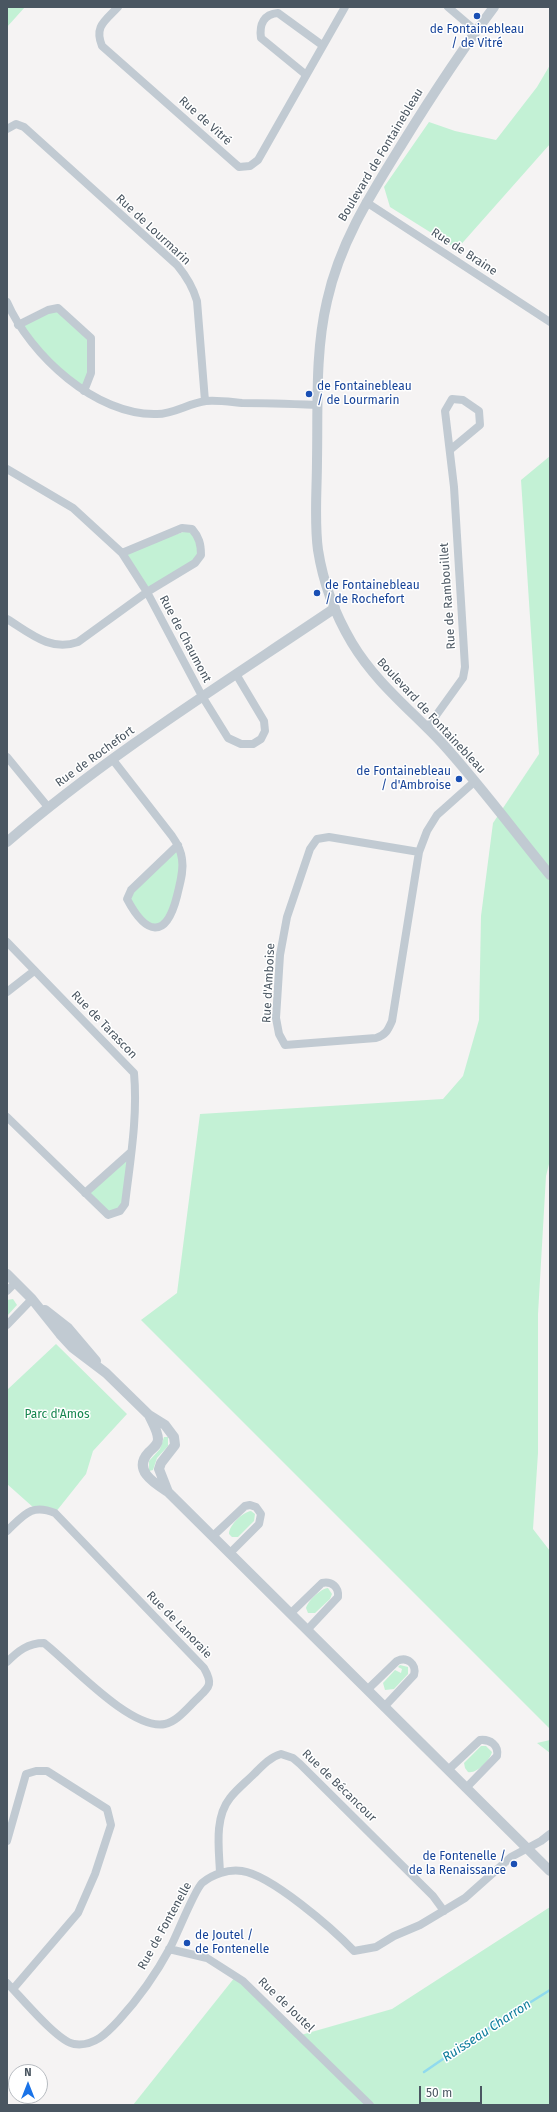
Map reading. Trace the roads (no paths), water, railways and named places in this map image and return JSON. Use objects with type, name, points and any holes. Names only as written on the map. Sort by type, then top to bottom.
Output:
[{"type":"street","name":"Rue de Vitré","points":[[118,7],[100,26],[98,36],[102,46],[239,167],[250,166],[258,160],[305,74],[345,7]]},
{"type":"street","points":[[448,7],[476,31]]},
{"type":"street","name":"Boulevard de Fontainebleau","points":[[494,7],[423,110],[366,202],[347,240],[327,300],[321,332],[318,405],[316,506],[318,549],[328,589],[335,608],[351,642],[364,662],[379,682],[427,728],[474,782],[550,875]]},
{"type":"street","points":[[305,74],[261,38],[260,30],[262,23],[272,14],[278,13],[322,45]]},
{"type":"street","name":"Rue de Lourmarin","points":[[7,129],[16,124],[24,127],[177,265],[187,277],[193,287],[197,301],[205,401]]},
{"type":"street","name":"Rue de Braine","points":[[366,202],[550,322]]},
{"type":"street","points":[[7,302],[18,325],[32,345],[47,360],[84,391],[107,405],[135,413],[172,413],[205,401],[318,405]]},
{"type":"street","points":[[18,325],[48,310],[58,308],[91,338],[91,373],[84,391]]},
{"type":"street","name":"Rue de Rambouillet","points":[[427,728],[463,678],[465,667],[450,450],[445,411],[452,399],[463,400],[479,411],[480,425],[450,450]]},
{"type":"street","name":"Rue de Chaumont","points":[[7,469],[73,508],[122,553],[147,592],[202,696]]},
{"type":"street","name":"Rue de Chaumont","points":[[7,619],[48,643],[67,646],[78,642],[147,592],[194,563],[201,555],[198,536],[192,529],[182,528],[122,553]]},
{"type":"street","name":"Rue de Rochefort","points":[[7,842],[48,807],[202,696],[335,608]]},
{"type":"street","points":[[202,696],[228,738],[241,744],[253,744],[257,742],[265,731],[264,721],[236,674]]},
{"type":"street","points":[[7,758],[48,807]]},
{"type":"street","points":[[113,760],[178,845],[182,873],[172,913],[165,923],[156,927],[148,926],[134,913],[127,898],[131,890],[178,845]]},
{"type":"street","name":"Rue d'Amboise","points":[[419,852],[329,837],[317,839],[310,849],[287,917],[280,955],[276,1018],[279,1034],[285,1044],[376,1038],[383,1036],[388,1031],[392,1021],[419,852],[427,831],[437,815],[474,782]]},
{"type":"street","name":"Rue de Tarascon","points":[[7,942],[134,1073],[136,1094],[131,1152],[125,1204],[120,1211],[108,1215],[7,1117]]},
{"type":"street","points":[[7,992],[34,971]]},
{"type":"street","points":[[85,1193],[131,1152]]},
{"type":"street","points":[[7,1274],[32,1299],[68,1328],[106,1373],[149,1415],[165,1425],[175,1439],[174,1448],[159,1467],[160,1474],[168,1492]]},
{"type":"street","points":[[7,1291],[15,1283]]},
{"type":"street","points":[[7,1325],[32,1299]]},
{"type":"street","points":[[149,1415],[157,1434],[158,1441],[144,1460],[143,1469],[151,1481],[168,1492],[466,1788],[527,1848],[548,1866]]},
{"type":"street","points":[[213,1536],[245,1506],[250,1504],[258,1509],[262,1514],[260,1522],[230,1553]]},
{"type":"street","name":"Rue de Lanoraie","points":[[7,1531],[34,1508],[44,1509],[55,1513],[204,1668],[210,1679],[208,1688],[173,1721],[164,1724],[156,1724],[127,1714],[82,1679],[44,1643],[32,1643],[19,1651],[7,1662]]},
{"type":"street","points":[[291,1614],[320,1584],[328,1582],[335,1586],[338,1591],[338,1597],[307,1630]]},
{"type":"street","points":[[367,1690],[397,1661],[403,1659],[411,1662],[415,1670],[413,1677],[384,1706]]},
{"type":"street","points":[[448,1770],[480,1740],[487,1740],[495,1745],[498,1753],[495,1759],[466,1788]]},
{"type":"street","name":"Rue de Bécancour","points":[[220,1873],[220,1825],[223,1810],[230,1798],[242,1786],[270,1759],[281,1754],[293,1758],[300,1764],[433,1896],[444,1911]]},
{"type":"street","points":[[7,1841],[26,1774],[36,1771],[47,1771],[106,1809],[109,1814],[111,1825],[108,1835],[95,1874],[78,1913],[10,1986]]},
{"type":"street","name":"Rue de Fontenelle","points":[[10,1986],[54,2031],[73,2044],[93,2043],[111,2029],[136,2001],[169,1949],[201,1884],[220,1873],[229,1870],[242,1871],[261,1877],[317,1916],[354,1951],[376,1947],[444,1911],[471,1894],[511,1857],[541,1841],[550,1834]]},
{"type":"street","name":"Rue de Joutel","points":[[169,1949],[207,1958],[243,1980],[370,2105]]},
{"type":"waterway","name":"Ruisseau Charron","points":[[424,2072],[478,2035],[550,1990]]},
{"type":"place","name":"de Fontainebleau / de Vitré","points":[[477,16]]},
{"type":"place","name":"de Fontainebleau / de Lourmarin","points":[[309,394]]},
{"type":"place","name":"de Fontainebleau / de Rochefort","points":[[317,593]]},
{"type":"place","name":"de Fontainebleau / d'Ambroise","points":[[459,779]]},
{"type":"place","name":"de Fontenelle / de la Renaissance","points":[[514,1864]]},
{"type":"place","name":"de Joutel / de Fontenelle","points":[[187,1943]]},
{"type":"park label","name":"Parc d'Amos","points":[[57,1415]]}]
